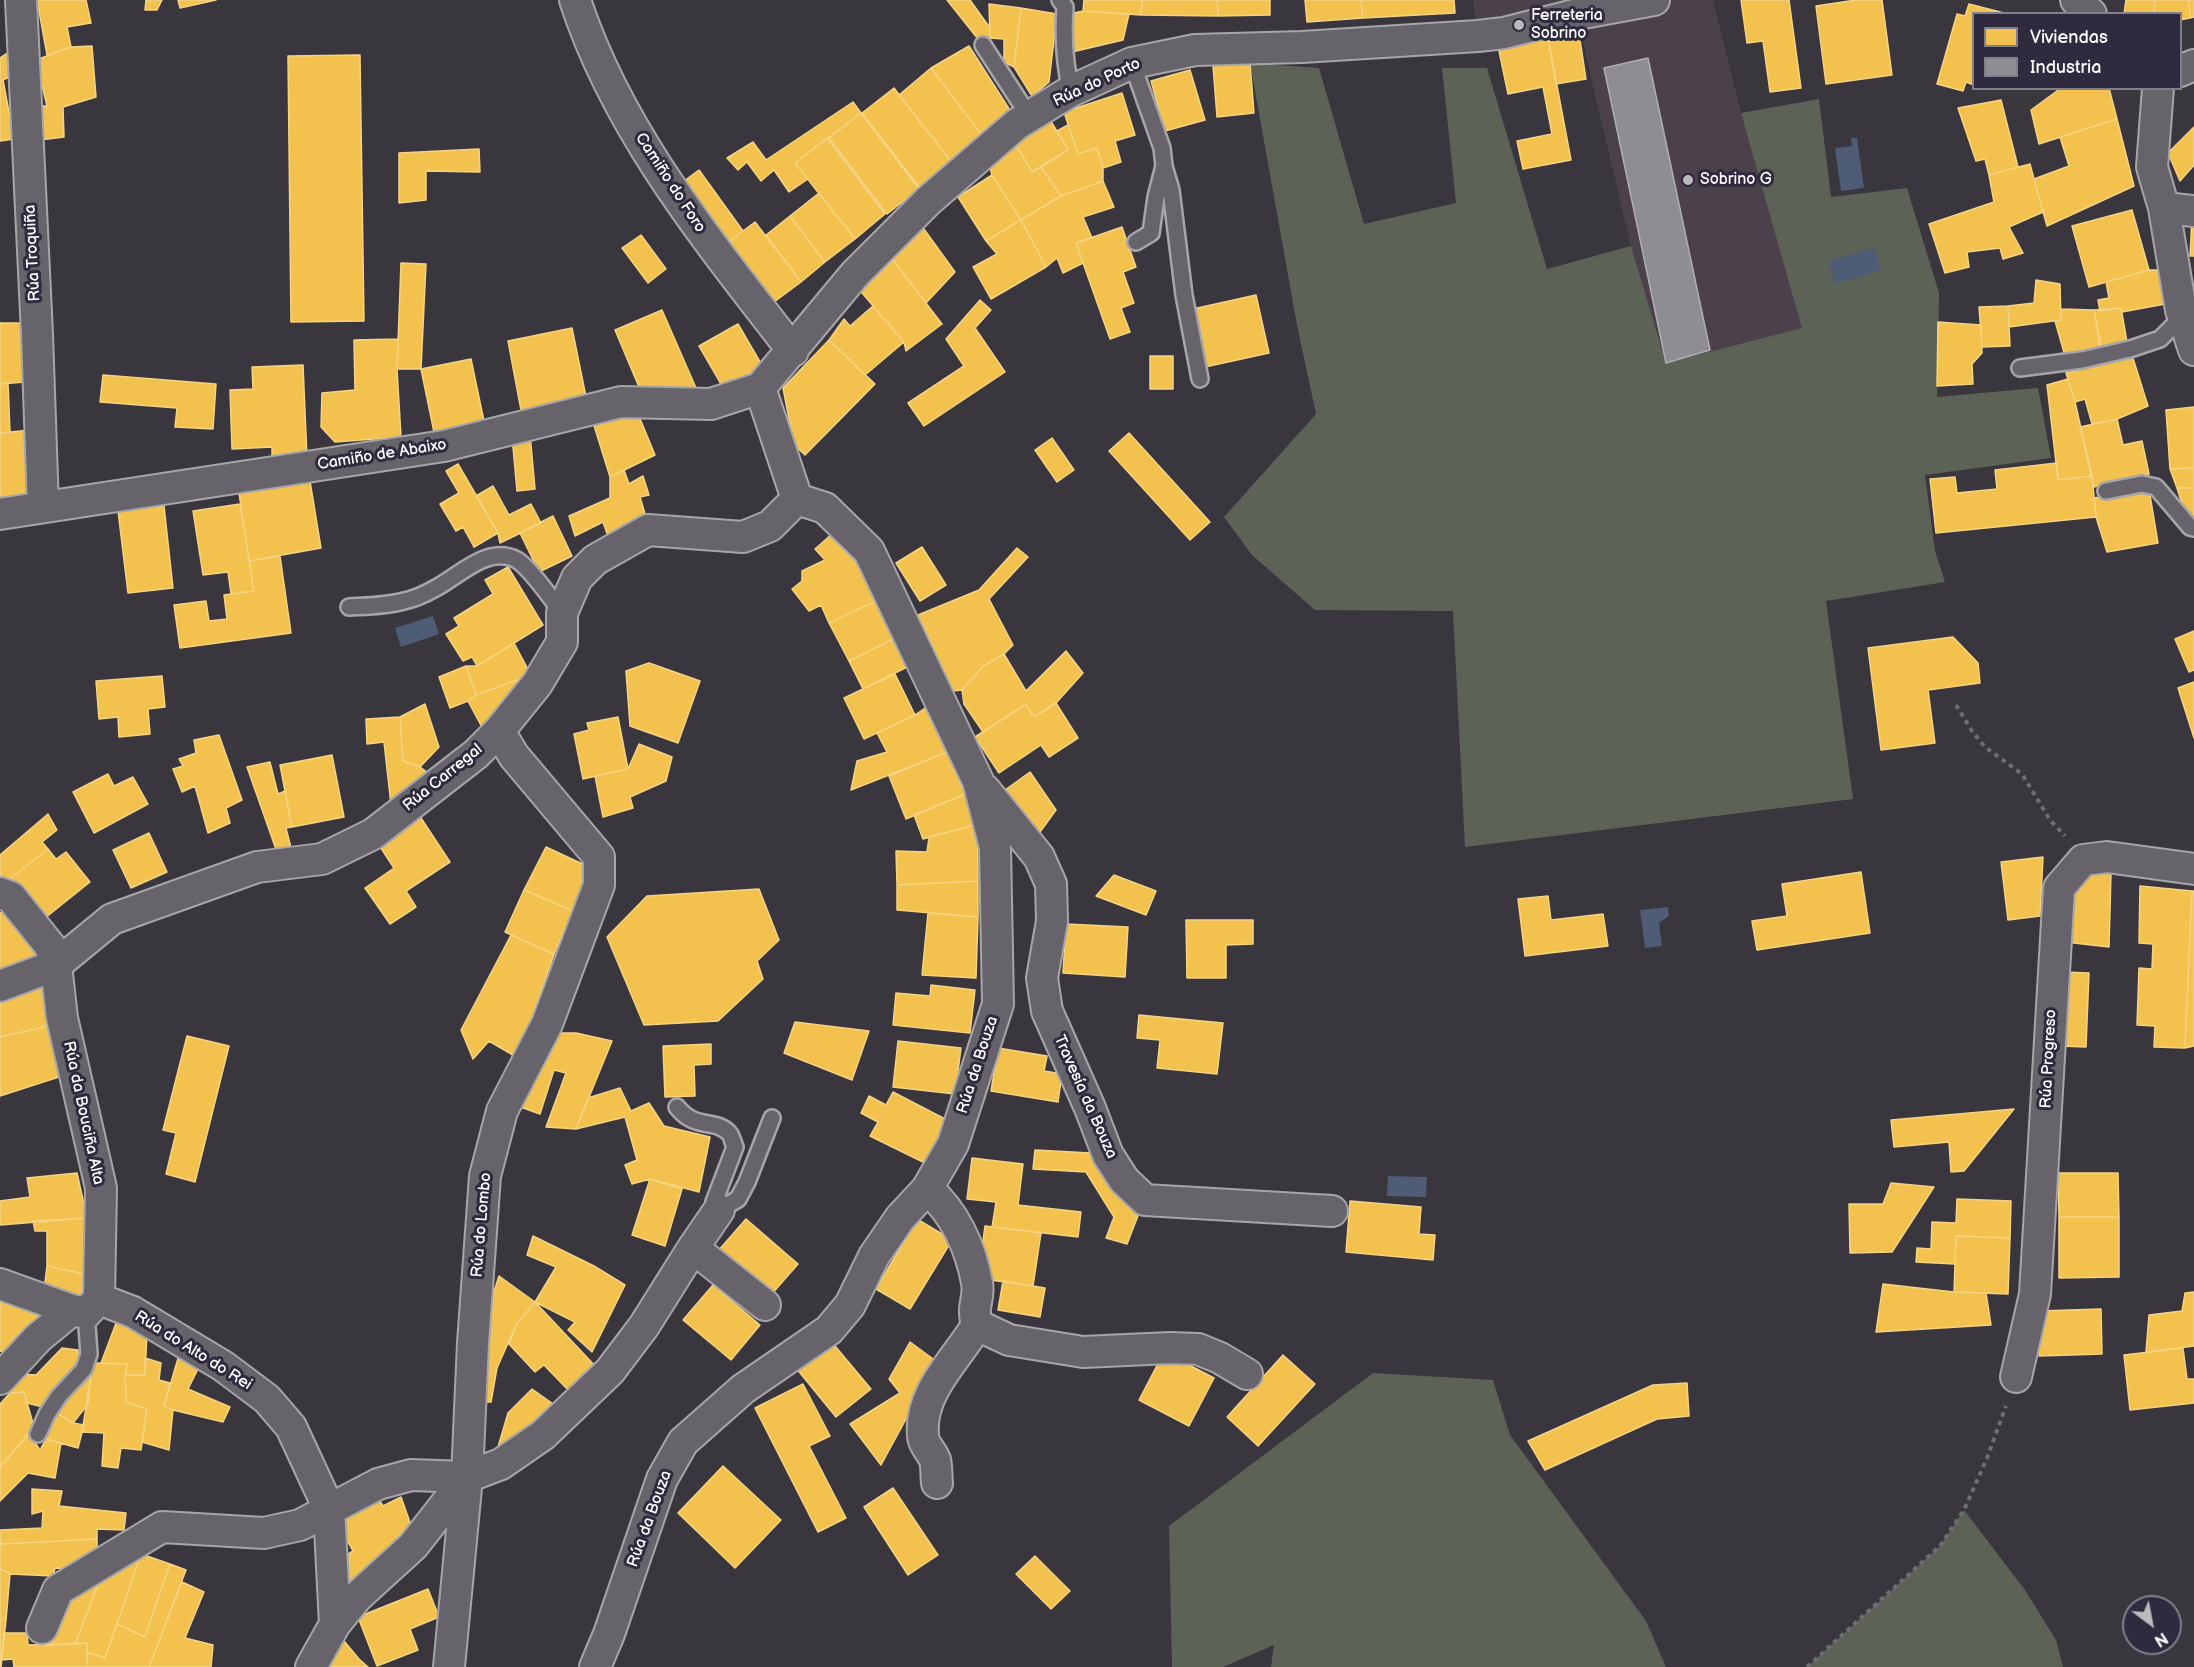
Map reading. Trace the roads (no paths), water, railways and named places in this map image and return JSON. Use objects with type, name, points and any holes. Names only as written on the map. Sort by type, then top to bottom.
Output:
[{"type":"street","name":"Rúa Troquiña","points":[[21,0],[37,334],[42,507]]},
{"type":"street","name":"Camiño do Foro","points":[[575,0],[588,41],[626,115],[660,170],[692,220],[793,351]]},
{"type":"street","name":"Rúa do Porto","points":[[760,388],[855,274],[928,201],[1017,124],[1071,91],[1132,63],[1195,50],[1302,47],[1504,33],[1578,14],[1653,0]]},
{"type":"street","points":[[2076,0],[2089,12]]},
{"type":"street","points":[[2158,90],[2152,167],[2164,208],[2181,310],[2194,350]]},
{"type":"street","points":[[2164,208],[2194,212]]},
{"type":"street","name":"Camiño de Abaixo","points":[[0,514],[444,446],[621,402],[711,404],[760,388]]},
{"type":"street","points":[[760,388],[797,499]]},
{"type":"street","name":"Rúa Carregal","points":[[0,986],[56,964],[112,919],[257,867],[322,859],[374,834],[476,754],[499,731],[537,684],[562,642],[562,613],[578,578],[595,560],[648,530],[743,537],[770,526],[797,499]]},
{"type":"street","name":"Rúa da Bouza","points":[[601,1661],[662,1479],[683,1442],[743,1389],[828,1330],[850,1305],[880,1246],[900,1218],[927,1189],[953,1144],[998,1004],[995,847],[978,781],[869,550],[825,508],[797,499]]},
{"type":"street","name":"Rúa do Lombo","points":[[449,1667],[467,1477],[473,1343],[485,1176],[502,1111],[547,1024],[599,885],[598,858],[514,756],[499,731]]},
{"type":"street","name":"Travesía da Bouza","points":[[978,781],[1039,857],[1051,884],[1052,921],[1042,978],[1047,1011],[1108,1155],[1124,1180],[1145,1200],[1332,1211]]},
{"type":"street","name":"Rúa Progreso","points":[[2016,1377],[2035,1294],[2059,888],[2083,860],[2107,857],[2194,869]]},
{"type":"street","name":"Rúa da Bouciña Alta","points":[[0,892],[11,897],[50,946],[56,964],[62,1018],[101,1188],[86,1307]]},
{"type":"street","points":[[998,1004],[1029,990],[1042,978]]},
{"type":"street","points":[[927,1189],[940,1199],[958,1226],[970,1256],[978,1285],[973,1312],[977,1325],[1009,1340],[1083,1352],[1198,1349],[1220,1358],[1247,1374]]},
{"type":"street","points":[[42,1628],[58,1590],[162,1527],[264,1533],[300,1525],[378,1484],[411,1475],[467,1477],[501,1464],[543,1435],[610,1371],[644,1326],[719,1210]]},
{"type":"street","points":[[693,1248],[765,1305]]},
{"type":"street","name":"Rúa do Alto do Rei","points":[[0,1284],[86,1307],[133,1312],[223,1366],[267,1399],[291,1427],[329,1509],[335,1624]]},
{"type":"street","points":[[0,1379],[38,1338],[86,1307]]},
{"type":"street","points":[[937,1483],[936,1461],[922,1437],[924,1410],[945,1369],[977,1325]]},
{"type":"street","points":[[311,1667],[335,1624],[357,1597],[413,1546],[467,1477]]},
{"type":"lane","points":[[1060,0],[1065,7],[1063,43],[1065,68],[1071,91]]},
{"type":"lane","points":[[983,45],[1029,116]]},
{"type":"lane","points":[[1132,63],[1162,148],[1164,166],[1171,190],[1184,296],[1200,379]]},
{"type":"lane","points":[[1136,242],[1151,233],[1156,197],[1164,166]]},
{"type":"lane","points":[[2020,368],[2082,360],[2130,349],[2160,339],[2174,325],[2181,310]]},
{"type":"lane","points":[[2106,491],[2142,484],[2156,487],[2190,527],[2194,528]]},
{"type":"lane","points":[[349,607],[383,606],[406,601],[435,589],[487,558],[505,556],[518,561],[562,613]]},
{"type":"lane","points":[[677,1107],[685,1117],[698,1123],[718,1126],[730,1134],[735,1147],[714,1202],[719,1210],[738,1199],[772,1118]]},
{"type":"lane","points":[[38,1434],[59,1396],[84,1369],[89,1354],[86,1307]]},
{"type":"water","points":[[1851,138],[1857,138],[1864,188],[1841,191],[1835,148],[1852,146]]},
{"type":"water","points":[[1874,248],[1881,270],[1835,284],[1828,261]]},
{"type":"water","points":[[433,616],[439,634],[401,647],[395,628]]},
{"type":"water","points":[[1668,907],[1669,916],[1659,923],[1662,946],[1645,948],[1640,910]]},
{"type":"water","points":[[1388,1176],[1427,1177],[1426,1197],[1387,1196]]},
{"type":"place","name":"Ferreteria Sobrino","points":[[1519,25]]},
{"type":"place","name":"Sobrino G","points":[[1688,180]]}]
